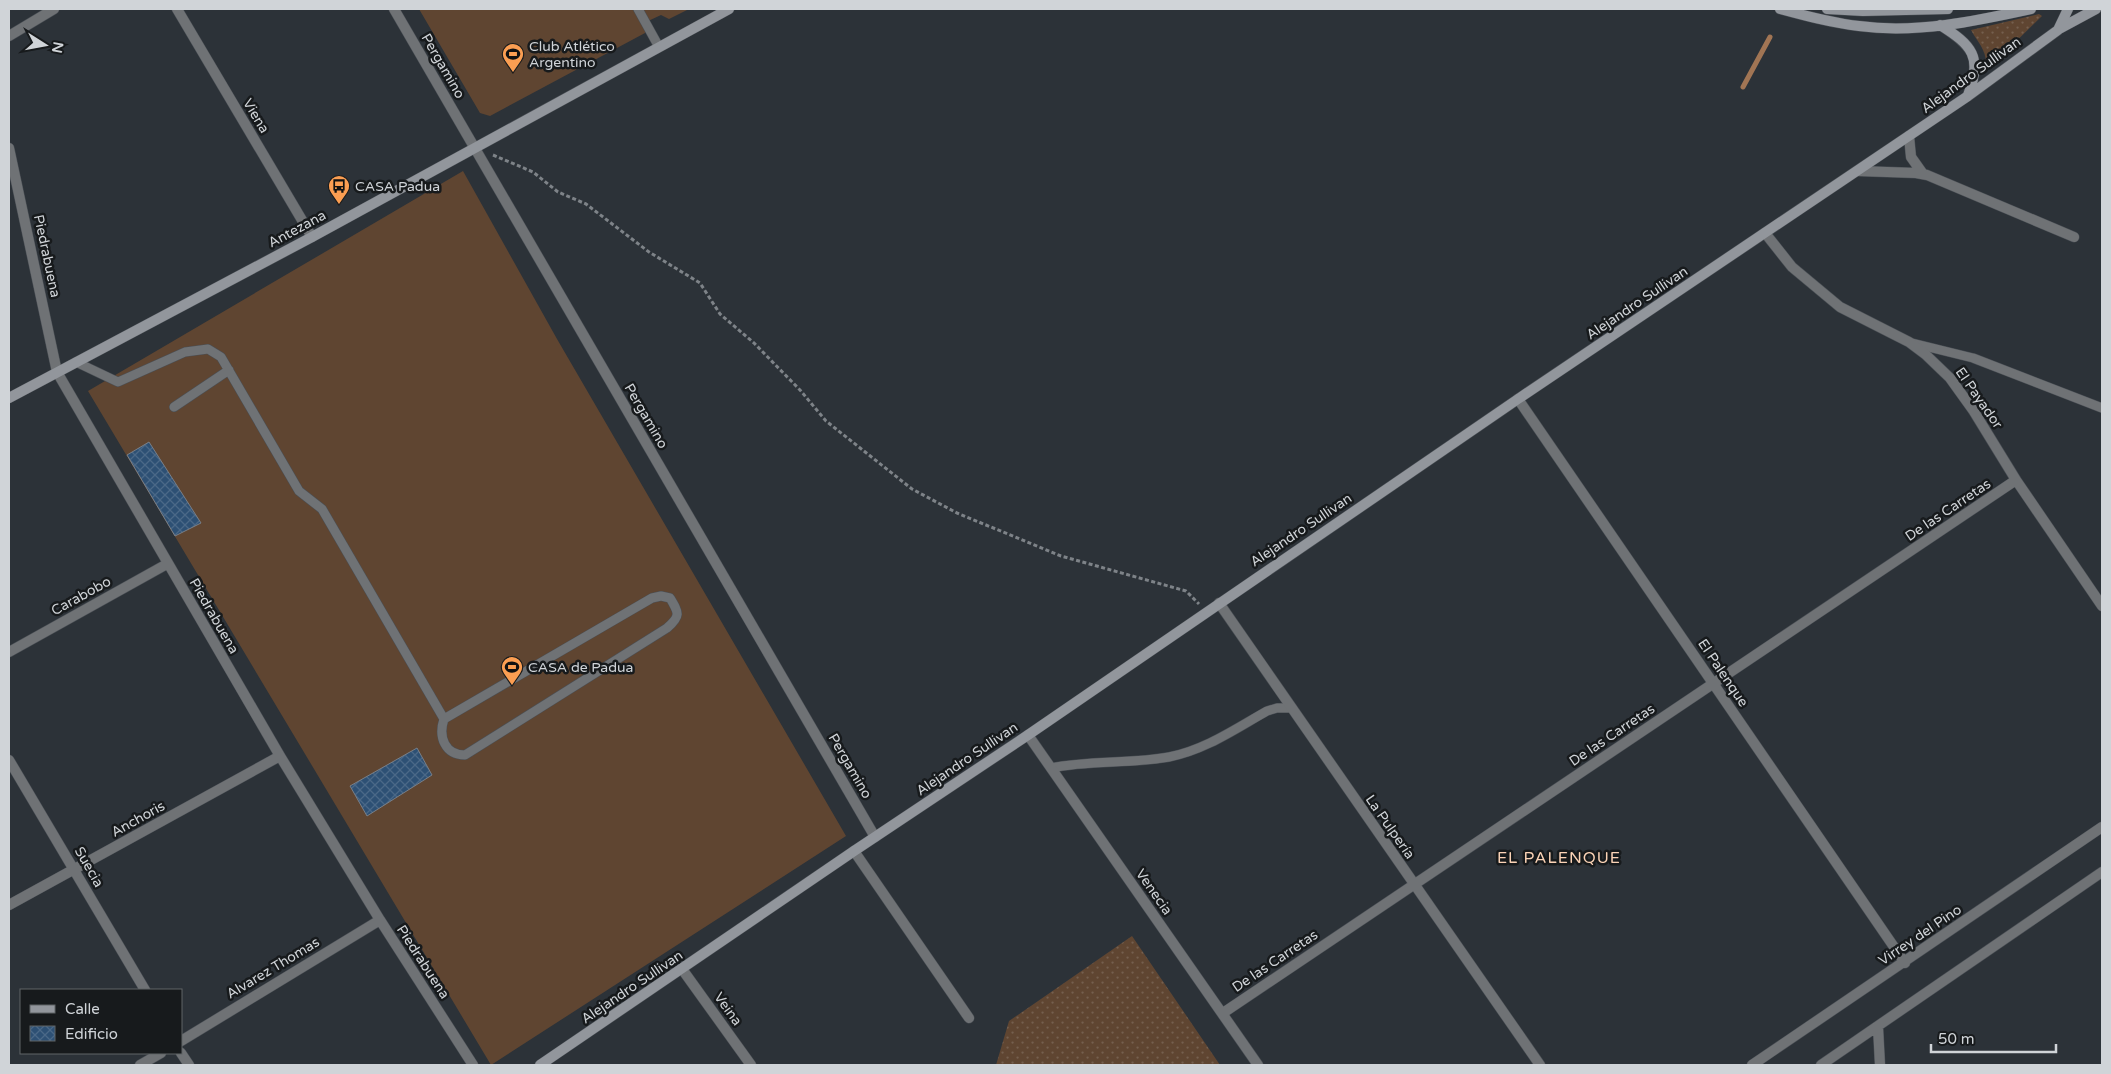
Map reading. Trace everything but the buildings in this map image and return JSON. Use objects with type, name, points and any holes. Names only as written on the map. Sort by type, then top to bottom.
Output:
[{"type":"street","points":[[9,36],[54,9]]},
{"type":"street","name":"Viena","points":[[177,9],[312,237]]},
{"type":"street","name":"Pergamino","points":[[394,9],[875,837]]},
{"type":"street","name":"Antezana","points":[[9,398],[312,237],[729,9]]},
{"type":"street","points":[[1780,9],[1861,27],[1898,28],[1984,19],[2031,9]]},
{"type":"street","points":[[1827,9],[1863,11],[1948,9]]},
{"type":"street","name":"Alejandro Sullivan","points":[[540,1065],[1028,735],[1518,399],[1968,96],[2058,30],[2068,9]]},
{"type":"street","points":[[2058,30],[2096,9]]},
{"type":"street","points":[[1940,25],[1964,42],[1973,56],[1976,65],[1975,75],[1968,96]]},
{"type":"street","points":[[1909,136],[1911,157],[1923,174]]},
{"type":"street","name":"Piedrabuena","points":[[9,148],[57,372],[280,756],[380,920],[473,1065]]},
{"type":"street","points":[[1858,171],[1923,174],[2074,237]]},
{"type":"street","name":"El Payador","points":[[1765,233],[1792,267],[1840,307],[1909,342],[1926,354],[1950,378],[1973,410],[2016,480],[2102,606]]},
{"type":"street","name":"El Palenque","points":[[1518,399],[1905,963]]},
{"type":"street","name":"De las Carretas","points":[[1222,1013],[2016,480]]},
{"type":"street","name":"Carabobo","points":[[9,652],[167,564]]},
{"type":"street","name":"La Pulpería","points":[[1219,603],[1540,1065]]},
{"type":"street","name":"Venecia","points":[[1028,735],[1258,1065]]},
{"type":"street","name":"Anchoris","points":[[9,905],[280,756]]},
{"type":"street","name":"Suecia","points":[[9,760],[144,989]]},
{"type":"street","name":"Virrey del Pino","points":[[1752,1065],[1905,963],[2102,827]]},
{"type":"street","points":[[854,851],[968,1018]]},
{"type":"street","points":[[1821,1065],[2102,872]]},
{"type":"street","name":"Alvarez Thomas","points":[[182,1040],[380,920]]},
{"type":"street","name":"Veina","points":[[682,969],[751,1065]]},
{"type":"street","points":[[1878,1027],[1880,1065]]},
{"type":"street","points":[[140,1065],[159,1054]]},
{"type":"street","points":[[182,1054],[189,1065]]},
{"type":"lane","points":[[638,9],[659,47]]},
{"type":"lane","points":[[1909,342],[1973,358],[2102,408]]},
{"type":"lane","points":[[76,362],[118,382],[186,352],[208,348],[221,357],[299,491],[322,509],[444,719]]},
{"type":"lane","points":[[174,407],[229,370]]},
{"type":"lane","points":[[661,596],[670,598],[678,611],[677,620],[667,628],[465,755],[457,755],[450,752],[443,742],[440,729],[444,719],[652,598],[661,596]]},
{"type":"lane","points":[[1051,768],[1068,764],[1168,757],[1207,745],[1267,711],[1277,708],[1292,708]]},
{"type":"path","points":[[474,147],[532,172],[558,192],[586,204],[649,252],[700,283],[720,314],[754,343],[800,390],[826,421],[912,489],[957,513],[1061,556],[1186,591],[1207,611]]},
{"type":"shaded area","name":"Club Atlético Argentino","points":[[419,9],[689,9],[669,19],[661,15],[646,22],[645,33],[490,116],[480,113]]},
{"type":"shaded area","points":[[2039,14],[2042,16],[1990,67],[1986,66],[1984,51],[1971,30]]},
{"type":"shaded area","name":"CASA de Padua","points":[[463,171],[557,339],[846,836],[491,1065],[88,391]]},
{"type":"shaded area","points":[[1132,936],[1220,1065],[996,1065],[1009,1021]]},
{"type":"waterway","points":[[1743,87],[1770,37]]},
{"type":"place","name":"Club Atlético Argentino","points":[[513,73]]},
{"type":"place","name":"CASA Padua","points":[[339,205]]},
{"type":"place","name":"CASA de Padua","points":[[512,686]]},
{"type":"district","name":"EL PALENQUE","points":[[1559,858]]}]
